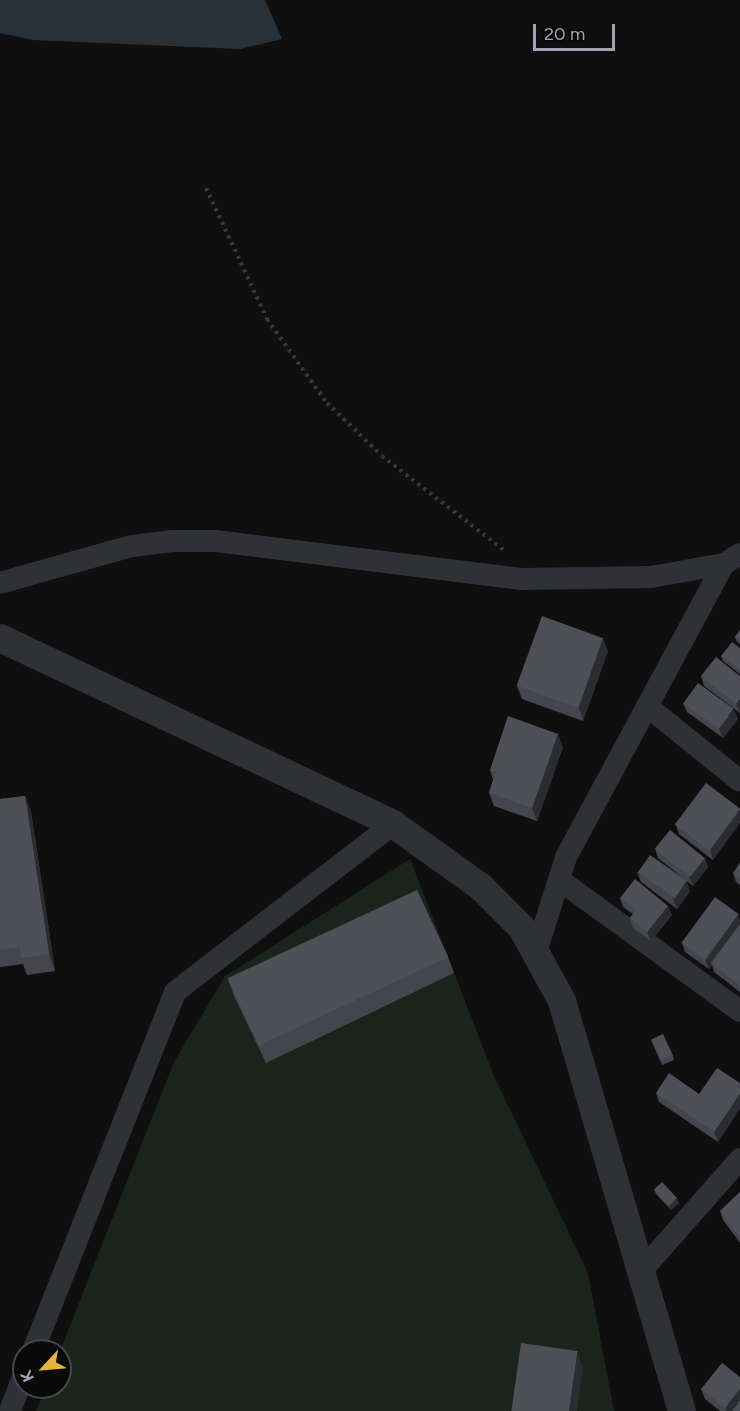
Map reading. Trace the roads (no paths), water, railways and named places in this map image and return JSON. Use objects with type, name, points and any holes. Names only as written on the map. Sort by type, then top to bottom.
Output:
[{"type":"street","points":[[0,583],[132,546],[173,541],[216,541],[523,579],[651,577],[732,559]]},
{"type":"street","points":[[537,949],[561,881],[566,857],[647,706],[732,559]]},
{"type":"street","points":[[0,638],[262,757],[393,824],[481,887],[537,949],[562,1001],[644,1268],[682,1411]]},
{"type":"street","points":[[647,706],[740,781]]},
{"type":"street","points":[[38,1339],[175,992],[393,824]]},
{"type":"street","points":[[561,881],[740,1011]]},
{"type":"street","points":[[644,1268],[737,1167]]}]
